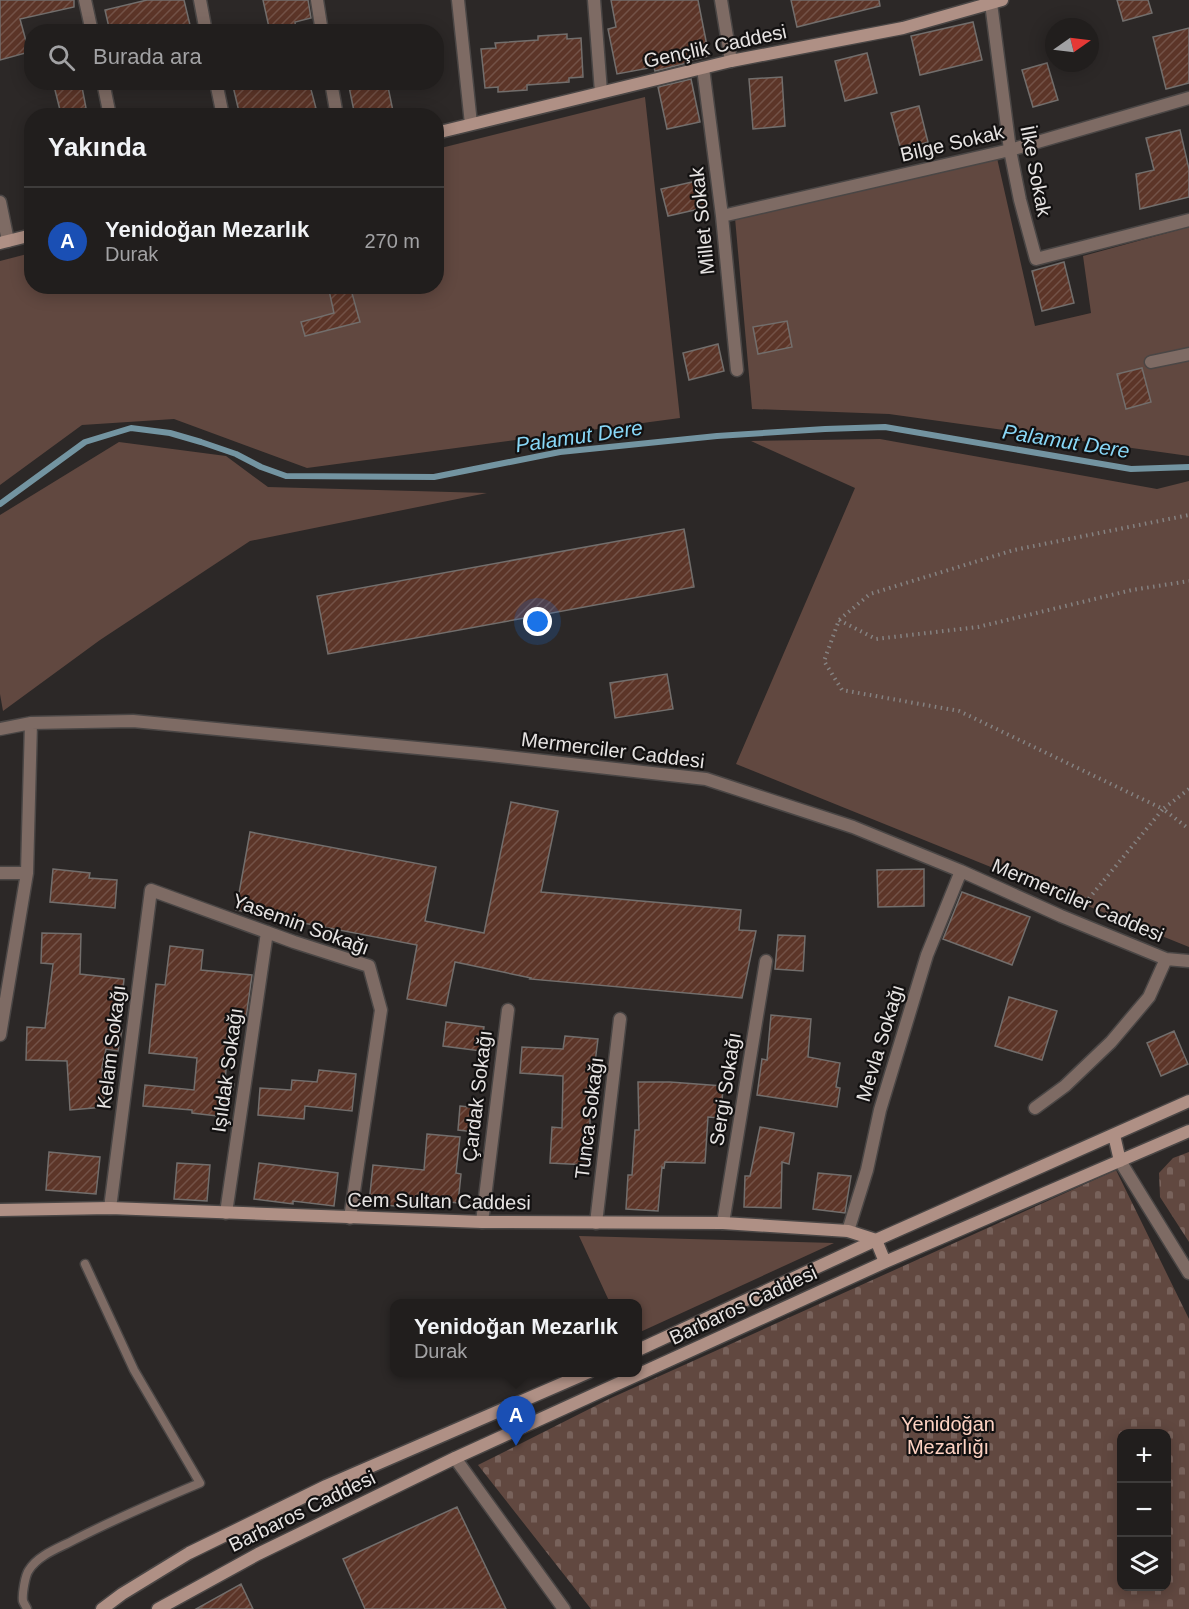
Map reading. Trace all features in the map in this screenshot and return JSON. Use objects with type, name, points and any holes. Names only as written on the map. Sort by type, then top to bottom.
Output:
[{"type":"main road","name":"Gençlik Caddesi","points":[[444,131],[731,61],[903,28],[996,2]]},
{"type":"main road","points":[[4,242],[24,237]]},
{"type":"main road","name":"Barbaros Caddesi","points":[[642,1348],[876,1240],[1189,1101]]},
{"type":"main road","name":"Barbaros Caddesi","points":[[642,1373],[885,1262],[1189,1131]]},
{"type":"main road","points":[[1114,1135],[1120,1161]]},
{"type":"main road","name":"Cem Sultan Caddesi","points":[[0,1210],[110,1208],[482,1222],[723,1223],[848,1231],[876,1240]]},
{"type":"main road","points":[[876,1240],[885,1262]]},
{"type":"main road","name":"Barbaros Caddesi","points":[[102,1609],[189,1553],[326,1486],[577,1377]]},
{"type":"main road","name":"Barbaros Caddesi","points":[[158,1609],[258,1554],[455,1458],[633,1377]]},
{"type":"street","points":[[85,0],[90,24]]},
{"type":"street","points":[[200,0],[204,24]]},
{"type":"street","points":[[317,0],[321,24]]},
{"type":"street","points":[[458,0],[471,124]]},
{"type":"street","points":[[594,0],[601,92]]},
{"type":"street","points":[[721,0],[731,61]]},
{"type":"street","name":"İlke Sokak","points":[[996,2],[1010,150],[1036,260],[1189,220]]},
{"type":"street","name":"Millet Sokak","points":[[703,68],[722,216],[737,369]]},
{"type":"street","points":[[105,90],[108,108]]},
{"type":"street","points":[[218,90],[221,108]]},
{"type":"street","points":[[332,90],[336,108]]},
{"type":"street","name":"Bilge Sokak","points":[[722,216],[1010,150],[1189,98]]},
{"type":"street","points":[[0,202],[4,242]]},
{"type":"street","points":[[1151,362],[1189,354]]},
{"type":"street","name":"Mermerciler Caddesi","points":[[0,729],[31,723],[133,721],[469,753],[706,779],[853,827],[1166,959],[1189,961]]},
{"type":"street","points":[[0,1035],[27,873],[31,723]]},
{"type":"street","name":"Mevla Sokağı","points":[[848,1231],[867,1170],[880,1110],[927,955],[961,871]]},
{"type":"street","points":[[0,873],[27,873]]},
{"type":"street","name":"Yasemin Sokağı","points":[[151,890],[369,966],[381,1010],[350,1218]]},
{"type":"street","name":"Kelam Sokağı","points":[[110,1208],[151,890]]},
{"type":"street","name":"Işıldak Sokağı","points":[[226,1213],[267,932]]},
{"type":"street","points":[[1035,1108],[1065,1086],[1111,1042],[1149,997],[1166,959]]},
{"type":"street","name":"Sergi Sokağı","points":[[723,1223],[766,961]]},
{"type":"street","name":"Çardak Sokağı","points":[[482,1222],[508,1010]]},
{"type":"street","name":"Tunca Sokağı","points":[[596,1222],[620,1019]]},
{"type":"street","points":[[1120,1161],[1189,1273]]},
{"type":"street","points":[[455,1458],[564,1609]]},
{"type":"lane","points":[[27,1609],[23,1599],[24,1582],[29,1568],[34,1563],[121,1517],[200,1483],[134,1370],[85,1264]]},
{"type":"path","points":[[1189,515],[1003,553],[870,594],[839,620],[825,661],[842,690],[959,711],[1163,809],[1189,829]]},
{"type":"path","points":[[839,620],[876,639],[978,627],[1132,590],[1189,581]]},
{"type":"path","points":[[1071,920],[1163,809],[1189,789]]},
{"type":"green space","points":[[645,97],[680,418],[307,468],[174,419],[82,425],[0,485],[0,261],[24,255],[24,294],[444,294],[444,147]]},
{"type":"green space","points":[[997,158],[1035,326],[1091,313],[1083,256],[1189,227],[1189,456],[889,414],[752,409],[735,218]]},
{"type":"green space","points":[[880,439],[1157,489],[1189,481],[1189,947],[736,764],[855,488],[751,441]]},
{"type":"green space","points":[[119,442],[226,456],[268,487],[487,493],[250,541],[100,640],[3,711],[0,694],[0,515]]},
{"type":"green space","points":[[1189,1152],[1189,1242],[1160,1197],[1159,1173],[1173,1158]]},
{"type":"green space","name":"Yenidoğan Mezarlığı","points":[[1116,1170],[1189,1319],[1189,1609],[591,1609],[478,1465],[611,1398]]},
{"type":"green space","points":[[579,1236],[834,1243],[642,1331],[642,1299],[608,1299]]},
{"type":"building","points":[[0,0],[74,0],[74,7],[20,19],[24,34],[24,53],[0,60]]},
{"type":"building","points":[[147,0],[184,0],[190,24],[108,24],[105,10]]},
{"type":"building","points":[[263,0],[308,0],[311,18],[295,22],[295,24],[268,24]]},
{"type":"building","points":[[611,0],[698,0],[709,56],[655,71],[654,67],[617,74],[608,29],[616,27]]},
{"type":"building","points":[[791,0],[879,0],[880,6],[797,27]]},
{"type":"building","points":[[1117,0],[1148,0],[1152,13],[1123,21]]},
{"type":"building","points":[[973,22],[982,60],[920,75],[911,36]]},
{"type":"building","points":[[1189,28],[1189,83],[1166,89],[1153,37]]},
{"type":"building","points":[[567,34],[567,39],[581,38],[583,77],[569,78],[569,82],[527,85],[527,90],[498,92],[498,87],[485,88],[481,49],[496,48],[495,43],[538,40],[538,36]]},
{"type":"building","points":[[867,53],[877,93],[845,101],[835,61]]},
{"type":"building","points":[[1045,64],[1045,72],[1050,72],[1058,100],[1033,107],[1022,70]]},
{"type":"building","points":[[782,77],[785,126],[753,129],[749,79]]},
{"type":"building","points":[[691,79],[700,122],[667,129],[658,87]]},
{"type":"building","points":[[55,90],[83,90],[86,108],[60,108]]},
{"type":"building","points":[[234,90],[311,90],[316,108],[238,108]]},
{"type":"building","points":[[350,90],[389,90],[392,108],[353,108]]},
{"type":"building","points":[[919,106],[928,142],[901,150],[891,113]]},
{"type":"building","points":[[1180,130],[1189,169],[1189,197],[1140,209],[1136,174],[1154,170],[1146,138]]},
{"type":"building","points":[[701,180],[708,207],[668,216],[661,189]]},
{"type":"building","points":[[1064,262],[1074,303],[1042,311],[1032,271]]},
{"type":"building","points":[[330,294],[352,294],[360,322],[305,336],[301,322],[334,313]]},
{"type":"building","points":[[787,321],[792,347],[758,354],[753,327]]},
{"type":"building","points":[[718,344],[724,371],[689,380],[683,353]]},
{"type":"building","points":[[1142,368],[1151,402],[1126,409],[1117,374]]},
{"type":"building","points":[[684,529],[694,587],[328,654],[317,596]]},
{"type":"building","points":[[667,674],[673,709],[615,718],[610,683]]},
{"type":"building","points":[[511,802],[558,811],[541,892],[741,910],[739,930],[756,931],[742,998],[530,979],[455,962],[446,1006],[407,999],[417,945],[236,910],[250,832],[436,867],[425,921],[484,933]]},
{"type":"building","points":[[53,869],[90,873],[89,878],[117,880],[115,908],[50,902]]},
{"type":"building","points":[[924,869],[924,906],[878,907],[877,870]]},
{"type":"building","points":[[962,892],[1030,917],[1012,965],[943,939]]},
{"type":"building","points":[[42,933],[81,934],[80,974],[124,979],[119,1030],[122,1030],[118,1051],[106,1049],[102,1067],[105,1107],[70,1110],[67,1061],[26,1060],[27,1027],[45,1028],[53,964],[41,963]]},
{"type":"building","points":[[778,935],[805,936],[803,971],[775,969]]},
{"type":"building","points":[[170,946],[203,950],[201,970],[252,975],[246,1018],[230,1016],[225,1083],[234,1084],[226,1117],[192,1113],[192,1110],[143,1106],[145,1085],[194,1090],[197,1058],[149,1053],[156,984],[165,985]]},
{"type":"building","points":[[1009,997],[1057,1011],[1042,1060],[995,1046]]},
{"type":"building","points":[[771,1015],[811,1019],[808,1057],[840,1063],[836,1087],[840,1088],[837,1107],[757,1095],[762,1059],[767,1060]]},
{"type":"building","points":[[446,1022],[484,1027],[481,1051],[443,1046]]},
{"type":"building","points":[[1174,1031],[1188,1064],[1161,1076],[1147,1043]]},
{"type":"building","points":[[565,1036],[598,1039],[592,1078],[588,1165],[550,1163],[552,1127],[562,1128],[563,1076],[520,1073],[522,1047],[563,1049]]},
{"type":"building","points":[[319,1070],[356,1074],[352,1111],[305,1106],[304,1119],[258,1115],[260,1088],[291,1090],[292,1080],[317,1082]]},
{"type":"building","points":[[638,1082],[723,1086],[721,1118],[708,1117],[705,1163],[665,1162],[664,1168],[662,1167],[658,1211],[626,1209],[628,1175],[632,1175],[635,1130],[639,1130]]},
{"type":"building","points":[[460,1106],[478,1108],[475,1132],[458,1130]]},
{"type":"building","points":[[760,1127],[794,1133],[789,1164],[782,1162],[781,1208],[744,1207],[745,1176],[750,1176]]},
{"type":"building","points":[[427,1134],[460,1137],[456,1173],[461,1174],[458,1203],[420,1199],[420,1209],[369,1203],[373,1165],[424,1170]]},
{"type":"building","points":[[49,1152],[100,1157],[96,1194],[46,1190]]},
{"type":"building","points":[[177,1163],[210,1165],[207,1201],[174,1199]]},
{"type":"building","points":[[259,1163],[338,1173],[334,1206],[254,1199]]},
{"type":"building","points":[[818,1173],[851,1176],[845,1213],[813,1209]]},
{"type":"building","points":[[457,1507],[506,1609],[365,1609],[343,1559]]},
{"type":"building","points":[[241,1584],[253,1609],[196,1609]]},
{"type":"waterway","name":"Palamut Dere","points":[[0,504],[85,442],[131,428],[170,433],[201,442],[236,454],[261,467],[286,476],[434,477],[560,452],[717,436],[885,427],[1131,469],[1189,467]]},
{"type":"place","name":"Yenidoğan Mezarlık","points":[[516,1446]]}]
